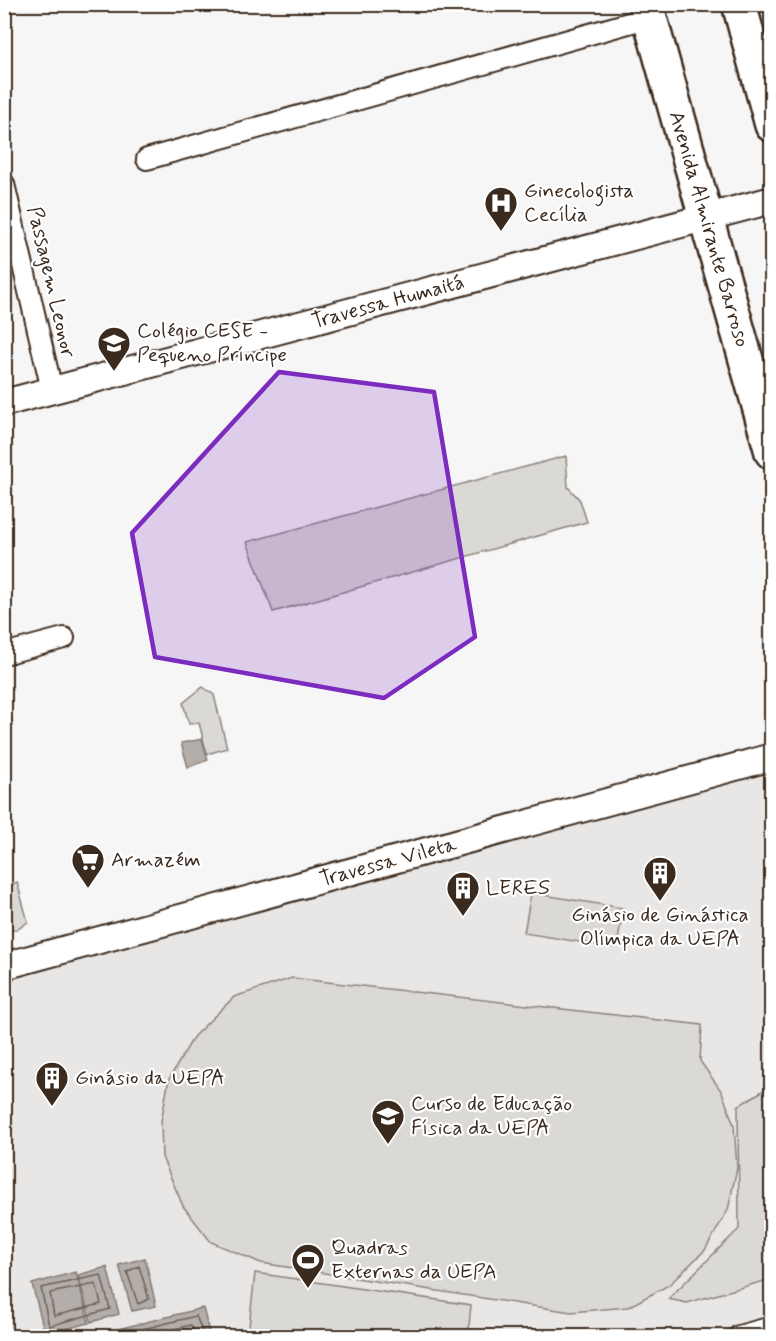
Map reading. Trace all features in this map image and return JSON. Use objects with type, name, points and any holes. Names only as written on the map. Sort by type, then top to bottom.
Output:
[{"type":"highway","points":[[739,4],[771,125]]},
{"type":"highway","name":"Avenida Almirante Barroso","points":[[648,11],[771,453]]},
{"type":"street","points":[[147,159],[648,11]]},
{"type":"street","name":"Passagem Leonor","points":[[4,184],[51,390]]},
{"type":"street","name":"Travessa Humaitá","points":[[4,403],[771,200]]},
{"type":"street","points":[[4,654],[64,638]]},
{"type":"street","name":"Travessa Vileta","points":[[4,966],[771,757]]},
{"type":"street","points":[[739,1336],[771,1328]]},
{"type":"highlighted area","points":[[279,372],[434,392],[475,637],[384,698],[155,657],[132,533]]},
{"type":"shaded area","points":[[566,456],[568,487],[580,500],[587,522],[273,612],[247,542]]},
{"type":"shaded area","points":[[203,687],[214,695],[227,748],[207,754],[199,723],[189,724],[183,703]]},
{"type":"shaded area","name":"Curso de Educação Física da UEPA","points":[[771,757],[771,1324],[725,1336],[5,1336],[5,966]]},
{"type":"shaded area","points":[[4,878],[7,887],[17,882],[28,922],[18,929],[5,932]]},
{"type":"shaded area","points":[[531,893],[623,908],[617,948],[524,933]]},
{"type":"shaded area","points":[[292,978],[702,1025],[700,1061],[722,1092],[734,1125],[737,1168],[728,1210],[705,1250],[669,1285],[628,1307],[571,1312],[261,1263],[211,1242],[183,1206],[162,1157],[161,1121],[169,1079],[194,1036],[234,997]]},
{"type":"shaded area","points":[[769,1087],[772,1097],[771,1279],[687,1303],[668,1299],[739,1229],[738,1106]]},
{"type":"shaded area","name":"Quadras Externas da UEPA","points":[[255,1273],[471,1305],[468,1336],[248,1336]]},
{"type":"water","points":[[202,739],[208,760],[188,767],[181,743]]},
{"type":"water","points":[[145,1258],[156,1306],[132,1311],[119,1265]]},
{"type":"water","points":[[107,1267],[119,1314],[91,1322],[78,1275]]},
{"type":"water","points":[[76,1272],[89,1323],[45,1334],[32,1284]]},
{"type":"water","points":[[203,1308],[210,1336],[90,1336]]},
{"type":"place","name":"Ginecologista Cecília","points":[[501,232]]},
{"type":"place","name":"Colégio CESE - Pequeno Príncipe","points":[[114,372]]},
{"type":"place","name":"Armazém","points":[[88,889]]},
{"type":"place","name":"Ginásio de Ginástica Olímpica da UEPA","points":[[660,902]]},
{"type":"place","name":"LERES","points":[[463,917]]},
{"type":"place","name":"Ginásio da UEPA","points":[[52,1107]]},
{"type":"place","name":"Curso de Educação Física da UEPA","points":[[388,1145]]},
{"type":"place","name":"Quadras Externas da UEPA","points":[[308,1289]]}]
